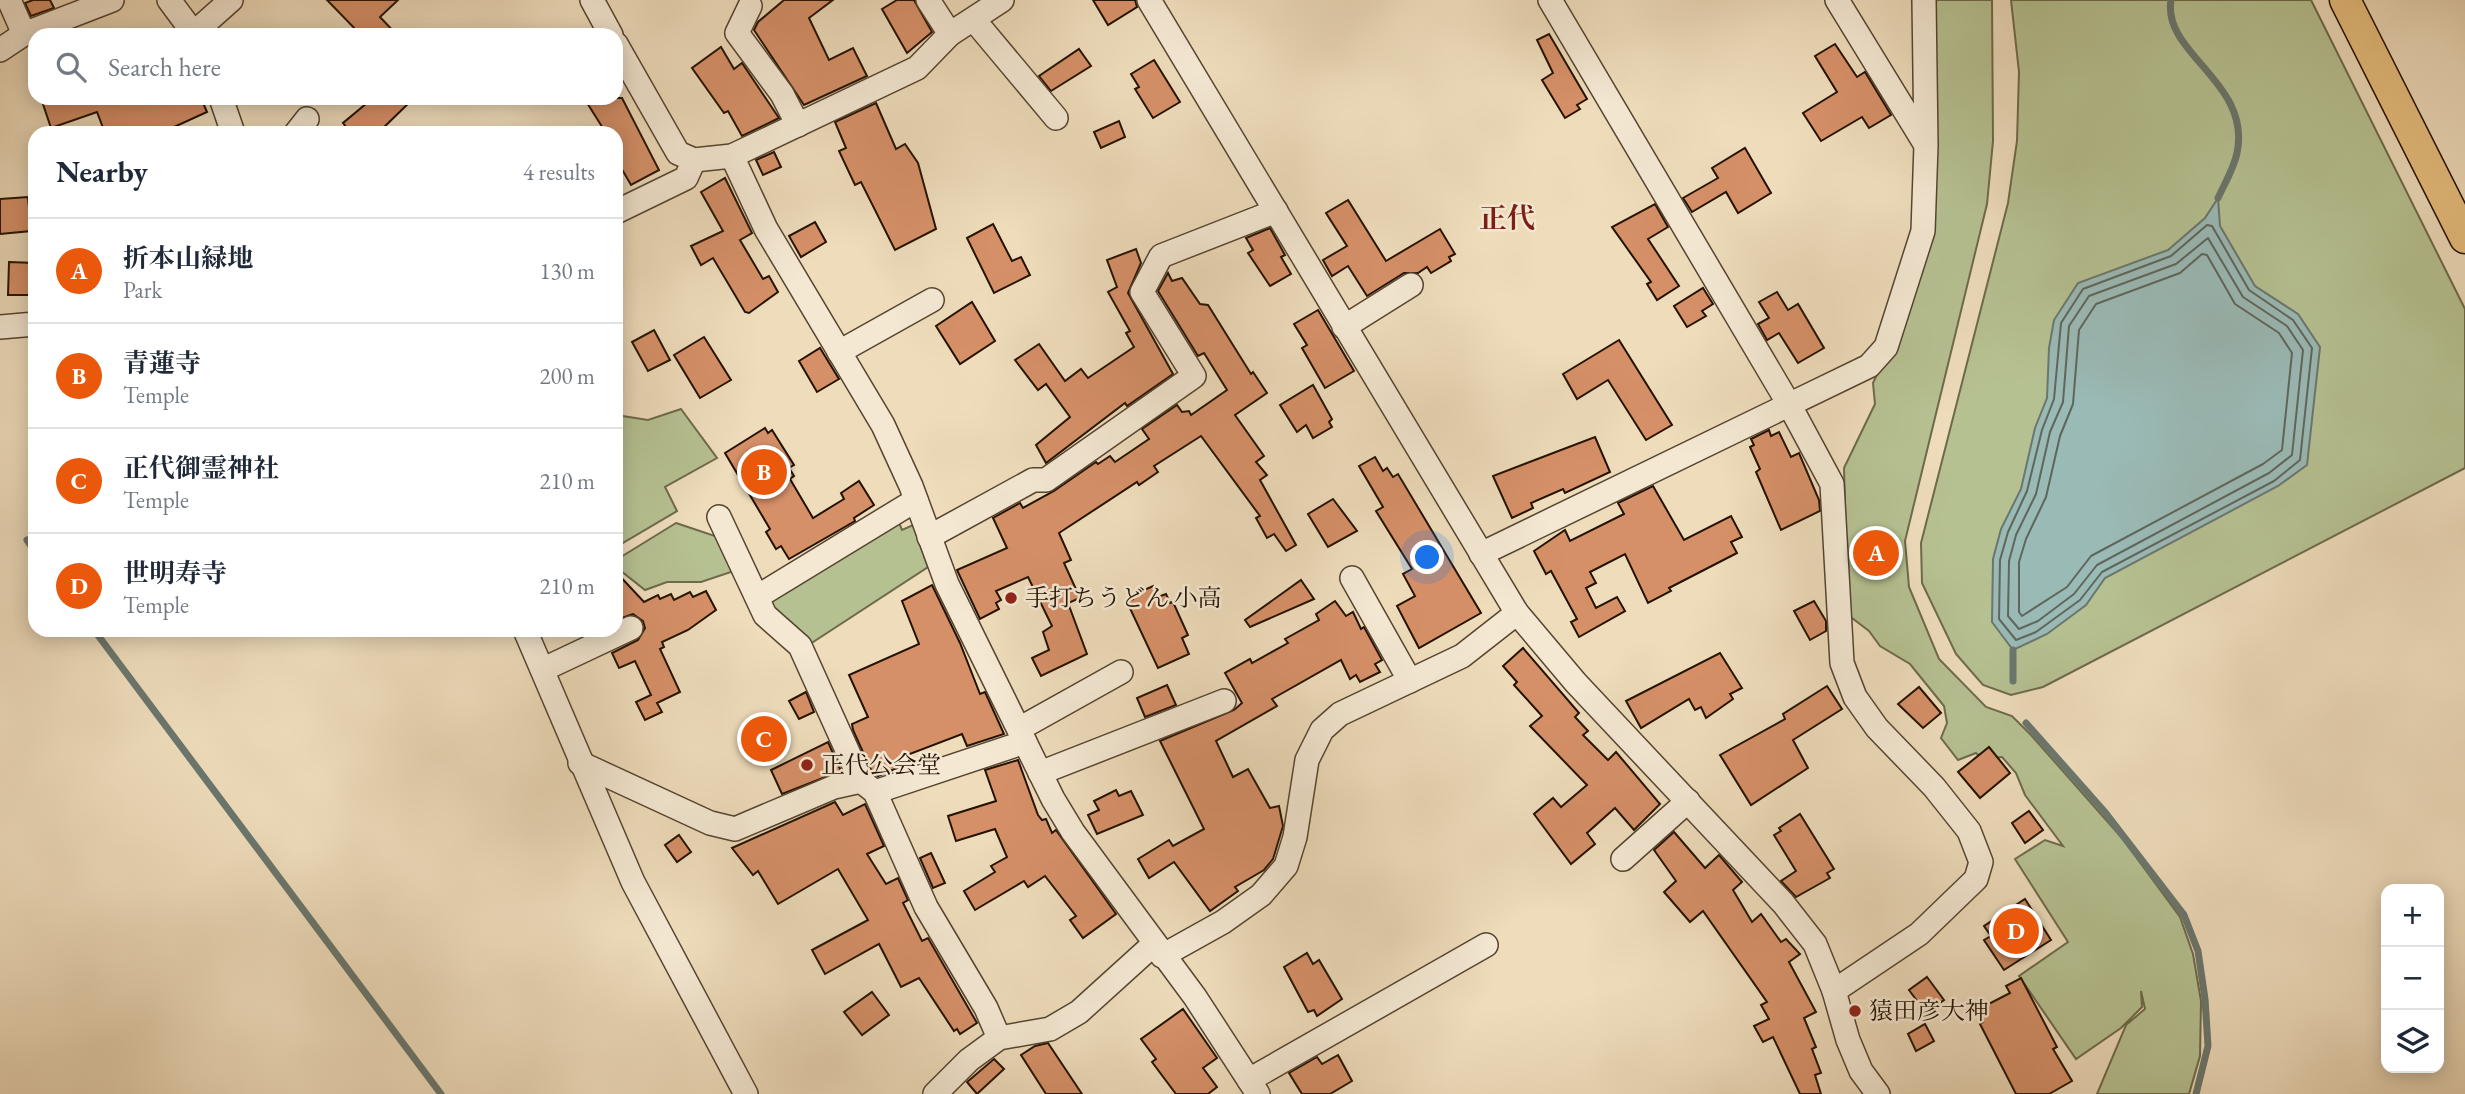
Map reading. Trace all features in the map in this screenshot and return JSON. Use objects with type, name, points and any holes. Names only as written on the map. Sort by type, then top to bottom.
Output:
[{"type":"main road","points":[[2345,0],[2465,238]]},
{"type":"street","points":[[9,0],[24,34]]},
{"type":"street","points":[[40,28],[113,0]]},
{"type":"street","points":[[169,0],[190,28]]},
{"type":"street","points":[[201,28],[231,0]]},
{"type":"street","points":[[592,0],[607,28]]},
{"type":"street","points":[[928,0],[950,34]]},
{"type":"street","points":[[623,56],[678,153],[694,160],[732,156],[917,68],[950,34],[1002,0]]},
{"type":"street","points":[[1149,0],[1517,613],[1576,683],[1783,904],[1815,944],[1834,992],[1848,1040],[1861,1070],[1878,1094]]},
{"type":"street","points":[[1550,0],[1790,406],[1832,484],[1842,663],[1854,697],[1877,728],[1934,787],[1969,831],[1981,862],[1976,878],[1919,934],[1834,992]]},
{"type":"street","points":[[1837,0],[1926,145]]},
{"type":"street","points":[[1482,554],[1869,366],[1885,347],[1923,232],[1926,145],[1924,0]]},
{"type":"street","points":[[750,6],[737,33],[782,94],[798,125]]},
{"type":"street","points":[[974,20],[1056,118]]},
{"type":"street","points":[[0,50],[28,32]]},
{"type":"street","points":[[223,105],[229,126]]},
{"type":"street","points":[[732,156],[766,229],[883,425],[916,500],[947,584],[1073,832],[1195,997],[1253,1087],[1486,945]]},
{"type":"street","points":[[623,209],[686,178],[694,160]]},
{"type":"street","points":[[929,537],[1033,480],[1046,480],[1194,376],[1142,292],[1161,256],[1276,211]]},
{"type":"street","points":[[1344,327],[1411,285]]},
{"type":"street","points":[[839,352],[932,300]]},
{"type":"street","points":[[0,327],[28,325]]},
{"type":"street","points":[[757,597],[916,500]]},
{"type":"street","points":[[719,517],[765,615],[800,646],[926,907],[986,1008],[999,1038]]},
{"type":"street","points":[[1352,578],[1410,681]]},
{"type":"street","points":[[935,1094],[969,1060],[999,1038],[1050,1029],[1079,1012],[1158,950],[1223,922],[1261,895],[1286,866],[1295,837],[1307,760],[1322,730],[1340,714],[1462,656],[1517,613]]},
{"type":"street","points":[[623,632],[631,628]]},
{"type":"street","points":[[528,637],[633,882],[746,1094]]},
{"type":"street","points":[[544,669],[612,637]]},
{"type":"street","points":[[580,763],[710,823],[735,829],[834,787],[868,786],[1022,736],[1121,672]]},
{"type":"street","points":[[1041,773],[1224,701]]},
{"type":"street","points":[[1623,859],[1688,801]]},
{"type":"green space","points":[[1931,0],[1992,0],[1993,141],[1987,204],[1905,541],[1909,587],[1939,659],[1986,707],[2012,716],[2031,735],[2122,838],[2180,917],[2193,954],[2201,1001],[2200,1056],[2189,1094],[2097,1094],[2126,1025],[2145,1009],[2141,991],[2142,1007],[2121,1028],[2076,1059],[2019,976],[2068,942],[2015,859],[2045,840],[2063,846],[2025,795],[2016,773],[2002,757],[1982,759],[1976,753],[1958,760],[1941,738],[1947,723],[1944,706],[1910,664],[1880,646],[1869,631],[1848,615],[1844,468],[1875,404],[1873,383],[1912,281]]},
{"type":"green space","points":[[2011,0],[2311,0],[2465,309],[2465,468],[2043,687],[2011,695],[1983,685],[1956,654],[1922,583],[1921,543],[2008,203],[2017,141],[2019,72]]},
{"type":"green space","points":[[681,409],[717,458],[665,487],[677,511],[623,543],[623,416],[648,420]]},
{"type":"green space","points":[[897,518],[902,530],[913,525],[928,567],[807,646],[763,601]]},
{"type":"green space","points":[[676,523],[718,537],[737,570],[701,582],[667,582],[645,590],[623,573],[623,556]]},
{"type":"water","points":[[2218,198],[2220,226],[2255,286],[2298,314],[2320,347],[2307,465],[2278,486],[2105,578],[2086,605],[2047,634],[2013,650],[1992,622],[1993,559],[2001,529],[2021,489],[2035,428],[2047,398],[2049,348],[2054,320],[2078,283],[2168,250],[2205,218]]},
{"type":"building","points":[[50,0],[54,8],[31,16],[25,3]]},
{"type":"building","points":[[327,0],[398,0],[380,17],[390,28],[354,28]]},
{"type":"building","points":[[784,0],[833,0],[809,18],[829,60],[853,48],[867,76],[804,105],[754,30],[758,22]]},
{"type":"building","points":[[897,0],[914,0],[932,32],[907,53],[882,9]]},
{"type":"building","points":[[1093,0],[1135,0],[1137,7],[1108,25]]},
{"type":"building","points":[[1549,34],[1587,99],[1577,105],[1580,109],[1565,118],[1542,80],[1553,73],[1537,40]]},
{"type":"building","points":[[1835,44],[1857,77],[1865,72],[1891,115],[1869,128],[1862,117],[1821,141],[1803,113],[1837,92],[1815,56]]},
{"type":"building","points":[[721,47],[734,69],[742,63],[779,118],[742,136],[728,111],[724,113],[692,68]]},
{"type":"building","points":[[1079,49],[1091,66],[1051,91],[1039,76]]},
{"type":"building","points":[[1154,60],[1180,102],[1153,118],[1135,89],[1139,87],[1131,74]]},
{"type":"building","points":[[623,100],[659,170],[631,185],[623,171],[623,126],[602,126],[588,105],[623,105]]},
{"type":"building","points":[[876,103],[896,149],[905,144],[918,163],[936,229],[895,250],[861,182],[855,185],[839,151],[846,148],[835,122]]},
{"type":"building","points":[[43,105],[204,105],[207,112],[176,126],[102,126],[97,112],[50,126]]},
{"type":"building","points":[[365,105],[407,105],[385,126],[345,126],[343,123]]},
{"type":"building","points":[[1119,121],[1125,137],[1101,148],[1094,132]]},
{"type":"building","points":[[1745,148],[1771,193],[1738,213],[1726,192],[1692,212],[1683,198],[1718,178],[1712,168]]},
{"type":"building","points":[[774,152],[781,167],[763,175],[756,160]]},
{"type":"building","points":[[725,178],[752,233],[740,240],[763,279],[769,276],[778,292],[749,313],[745,312],[713,258],[701,265],[691,246],[723,231],[701,192]]},
{"type":"building","points":[[28,197],[28,231],[0,234],[0,199]]},
{"type":"building","points":[[1348,200],[1386,261],[1440,229],[1455,254],[1449,257],[1451,261],[1431,273],[1427,267],[1418,273],[1404,273],[1367,296],[1348,266],[1332,276],[1323,260],[1347,246],[1326,213]]},
{"type":"building","points":[[1655,204],[1668,227],[1648,239],[1679,286],[1657,300],[1647,284],[1651,282],[1612,227]]},
{"type":"building","points":[[815,222],[826,242],[801,257],[789,236]]},
{"type":"building","points":[[993,224],[1012,261],[1021,257],[1030,275],[994,293],[967,238]]},
{"type":"building","points":[[1270,228],[1285,255],[1281,257],[1291,274],[1270,286],[1248,253],[1253,250],[1246,238]]},
{"type":"building","points":[[1136,249],[1141,263],[1128,293],[1173,374],[1127,406],[1125,403],[1046,463],[1036,445],[1070,417],[1046,384],[1038,390],[1015,360],[1039,344],[1065,381],[1081,369],[1088,378],[1134,347],[1126,333],[1130,331],[1108,292],[1117,287],[1107,260]]},
{"type":"building","points":[[9,262],[28,263],[28,295],[8,295]]},
{"type":"building","points":[[1168,273],[1172,281],[1182,278],[1200,304],[1208,305],[1251,374],[1253,372],[1267,393],[1235,415],[1264,456],[1256,462],[1267,475],[1260,480],[1296,545],[1286,551],[1274,534],[1267,538],[1256,518],[1260,516],[1201,436],[1154,466],[1158,472],[1139,485],[1137,482],[1059,533],[1071,560],[1064,563],[1080,598],[1068,603],[1087,654],[1041,676],[1032,658],[1049,650],[1043,632],[1052,626],[1028,577],[996,591],[1001,600],[996,603],[999,609],[980,619],[957,570],[1007,548],[993,518],[1020,503],[1023,508],[1054,491],[1096,462],[1098,464],[1110,456],[1115,462],[1149,439],[1142,429],[1177,405],[1182,412],[1189,411],[1191,415],[1227,390],[1204,353],[1198,356],[1158,291]]},
{"type":"building","points":[[1703,288],[1713,304],[1702,311],[1706,316],[1687,327],[1674,306]]},
{"type":"building","points":[[1777,292],[1788,310],[1798,304],[1824,348],[1798,363],[1779,333],[1767,340],[1758,324],[1769,318],[1759,302]]},
{"type":"building","points":[[972,302],[995,341],[960,364],[936,326]]},
{"type":"building","points":[[1318,310],[1354,371],[1325,388],[1302,348],[1307,345],[1294,324]]},
{"type":"building","points":[[654,330],[670,360],[648,371],[632,342]]},
{"type":"building","points":[[704,337],[731,380],[700,398],[674,355]]},
{"type":"building","points":[[1619,340],[1672,425],[1646,440],[1608,380],[1577,399],[1563,374]]},
{"type":"building","points":[[820,348],[839,379],[817,392],[799,361]]},
{"type":"building","points":[[1313,385],[1332,419],[1329,422],[1332,427],[1313,438],[1306,425],[1297,432],[1280,405]]},
{"type":"building","points":[[765,428],[768,433],[772,430],[794,465],[789,468],[794,476],[790,479],[813,518],[844,499],[841,493],[859,481],[874,505],[854,518],[855,521],[789,559],[781,546],[776,549],[766,532],[770,529],[725,453]]},
{"type":"building","points":[[1769,430],[1771,436],[1779,432],[1791,457],[1799,453],[1819,500],[1820,511],[1781,530],[1756,472],[1760,469],[1750,447],[1754,445],[1751,439]]},
{"type":"building","points":[[1595,437],[1610,472],[1565,493],[1563,489],[1531,503],[1533,508],[1512,518],[1493,476]]},
{"type":"building","points":[[1375,457],[1383,471],[1387,468],[1393,477],[1398,474],[1481,613],[1419,648],[1397,606],[1415,596],[1403,574],[1412,569],[1376,511],[1383,507],[1359,466]]},
{"type":"building","points":[[1653,486],[1684,540],[1731,516],[1742,537],[1731,542],[1737,553],[1669,588],[1671,591],[1648,603],[1625,554],[1590,572],[1596,583],[1586,588],[1596,608],[1617,597],[1625,611],[1579,637],[1571,622],[1577,619],[1551,571],[1546,574],[1534,551],[1565,530],[1570,541],[1624,514],[1618,503]]},
{"type":"building","points":[[1333,499],[1357,531],[1328,547],[1308,514]]},
{"type":"building","points":[[623,580],[644,602],[658,595],[660,599],[671,594],[674,600],[690,592],[693,597],[706,591],[716,610],[688,630],[662,642],[664,647],[660,649],[680,692],[657,703],[662,712],[645,720],[636,702],[651,695],[635,661],[619,668],[612,653],[638,640],[645,628],[643,621],[633,614],[623,618]]},
{"type":"building","points":[[1301,580],[1314,599],[1250,627],[1245,620]]},
{"type":"building","points":[[932,585],[960,643],[980,694],[985,692],[1004,734],[967,746],[962,734],[907,755],[903,760],[905,765],[878,776],[872,772],[853,730],[852,724],[868,717],[849,675],[919,644],[902,601]]},
{"type":"building","points":[[1153,586],[1158,597],[1166,594],[1170,603],[1173,602],[1188,635],[1182,638],[1189,654],[1158,668],[1127,602],[1133,599],[1131,596]]},
{"type":"building","points":[[1335,601],[1346,616],[1353,612],[1361,629],[1364,627],[1382,660],[1375,664],[1380,672],[1360,682],[1356,675],[1350,679],[1341,660],[1272,699],[1277,706],[1216,741],[1233,777],[1248,769],[1270,808],[1279,806],[1283,826],[1273,859],[1264,870],[1235,887],[1238,891],[1210,911],[1174,862],[1149,878],[1138,859],[1169,840],[1173,846],[1204,829],[1160,741],[1234,710],[1242,703],[1225,673],[1250,659],[1252,663],[1288,643],[1285,639],[1319,620],[1316,614]]},
{"type":"building","points":[[1814,601],[1826,621],[1826,631],[1810,640],[1794,611]]},
{"type":"building","points":[[1523,648],[1579,713],[1575,717],[1588,731],[1583,735],[1608,760],[1616,752],[1660,804],[1634,830],[1615,808],[1587,833],[1595,844],[1571,864],[1534,814],[1553,798],[1561,807],[1587,785],[1530,726],[1542,716],[1514,685],[1517,682],[1503,666]]},
{"type":"building","points":[[1720,653],[1742,688],[1730,694],[1733,699],[1706,718],[1701,707],[1695,710],[1689,699],[1641,728],[1626,701]]},
{"type":"building","points":[[1167,685],[1176,705],[1145,717],[1137,698]]},
{"type":"building","points":[[1827,686],[1842,709],[1793,740],[1808,768],[1751,805],[1720,755],[1785,719],[1783,714]]},
{"type":"building","points":[[1919,687],[1941,713],[1923,728],[1898,704]]},
{"type":"building","points":[[806,692],[814,712],[799,719],[789,701]]},
{"type":"building","name":"正代公会堂","points":[[828,742],[841,771],[782,794],[771,770]]},
{"type":"building","points":[[1989,747],[2010,773],[1980,798],[1958,772]]},
{"type":"building","points":[[1018,760],[1038,815],[1042,820],[1046,819],[1052,833],[1056,830],[1116,914],[1083,938],[1070,920],[1076,916],[1045,876],[1028,887],[1024,881],[975,910],[964,891],[995,872],[991,866],[1007,857],[995,829],[956,841],[948,816],[996,801],[985,770]]},
{"type":"building","points":[[1116,790],[1119,796],[1131,791],[1143,815],[1097,834],[1088,815],[1099,810],[1094,801]]},
{"type":"building","points":[[835,802],[843,815],[865,804],[884,846],[867,854],[886,884],[898,878],[908,900],[903,903],[922,941],[928,938],[977,1023],[960,1034],[957,1029],[954,1031],[919,978],[901,987],[879,944],[825,974],[812,950],[868,920],[838,869],[778,904],[758,871],[753,875],[732,848]]},
{"type":"building","points":[[2029,811],[2043,830],[2025,843],[2012,823]]},
{"type":"building","points":[[1800,814],[1834,869],[1827,873],[1830,878],[1796,897],[1781,881],[1796,871],[1774,835],[1781,831],[1779,828]]},
{"type":"building","points":[[1674,832],[1705,868],[1719,855],[1742,882],[1733,890],[1752,922],[1761,914],[1781,942],[1786,939],[1800,954],[1789,962],[1816,1012],[1804,1018],[1816,1047],[1812,1049],[1821,1073],[1815,1075],[1821,1094],[1800,1094],[1773,1037],[1763,1042],[1754,1026],[1769,1019],[1761,1005],[1767,1002],[1703,911],[1690,922],[1664,892],[1676,881],[1654,850]]},
{"type":"building","points":[[679,835],[691,852],[677,862],[665,845]]},
{"type":"building","points":[[931,853],[945,883],[933,888],[920,858]]},
{"type":"building","points":[[2025,899],[2051,940],[2004,970],[1984,940],[1991,936],[1984,926]]},
{"type":"building","points":[[1307,953],[1313,964],[1319,960],[1342,999],[1317,1016],[1314,1010],[1308,1012],[1284,967]]},
{"type":"building","points":[[1927,977],[1944,1000],[1926,1013],[1909,990]]},
{"type":"building","points":[[2021,978],[2057,1047],[2053,1049],[2072,1081],[2049,1094],[2016,1094],[1980,1024],[1983,1022],[1977,1010],[2010,993],[2006,986]]},
{"type":"building","points":[[872,992],[889,1015],[862,1035],[844,1012]]},
{"type":"building","points":[[1183,1009],[1217,1058],[1203,1068],[1217,1087],[1208,1094],[1176,1094],[1152,1062],[1156,1059],[1141,1039]]},
{"type":"building","points":[[1925,1024],[1934,1041],[1916,1051],[1908,1034]]},
{"type":"building","points":[[1048,1043],[1082,1094],[1046,1094],[1021,1055],[1035,1046]]},
{"type":"building","points":[[1338,1055],[1352,1081],[1330,1094],[1302,1094],[1289,1073],[1317,1057],[1322,1064]]},
{"type":"building","points":[[994,1059],[1004,1069],[977,1094],[967,1082]]},
{"type":"waterway","points":[[2171,0],[2172,19],[2180,37],[2220,88],[2232,107],[2238,128],[2236,159],[2218,198]]},
{"type":"waterway","points":[[99,637],[441,1094]]},
{"type":"waterway","points":[[2013,650],[2013,681]]},
{"type":"waterway","points":[[2026,723],[2104,811],[2184,915],[2198,951],[2205,999],[2208,1046],[2196,1094]]},
{"type":"place","name":"青蓮寺","points":[[764,472]]},
{"type":"place","name":"折本山緑地","points":[[1876,553]]},
{"type":"place","name":"手打ちうどん 小高","points":[[1011,598]]},
{"type":"place","name":"正代御霊神社","points":[[764,739]]},
{"type":"place","name":"正代公会堂","points":[[807,765]]},
{"type":"place","name":"世明寿寺","points":[[2016,931]]},
{"type":"place","name":"猿田彦大神","points":[[1855,1011]]},
{"type":"district","name":"正代","points":[[1507,218]]}]
